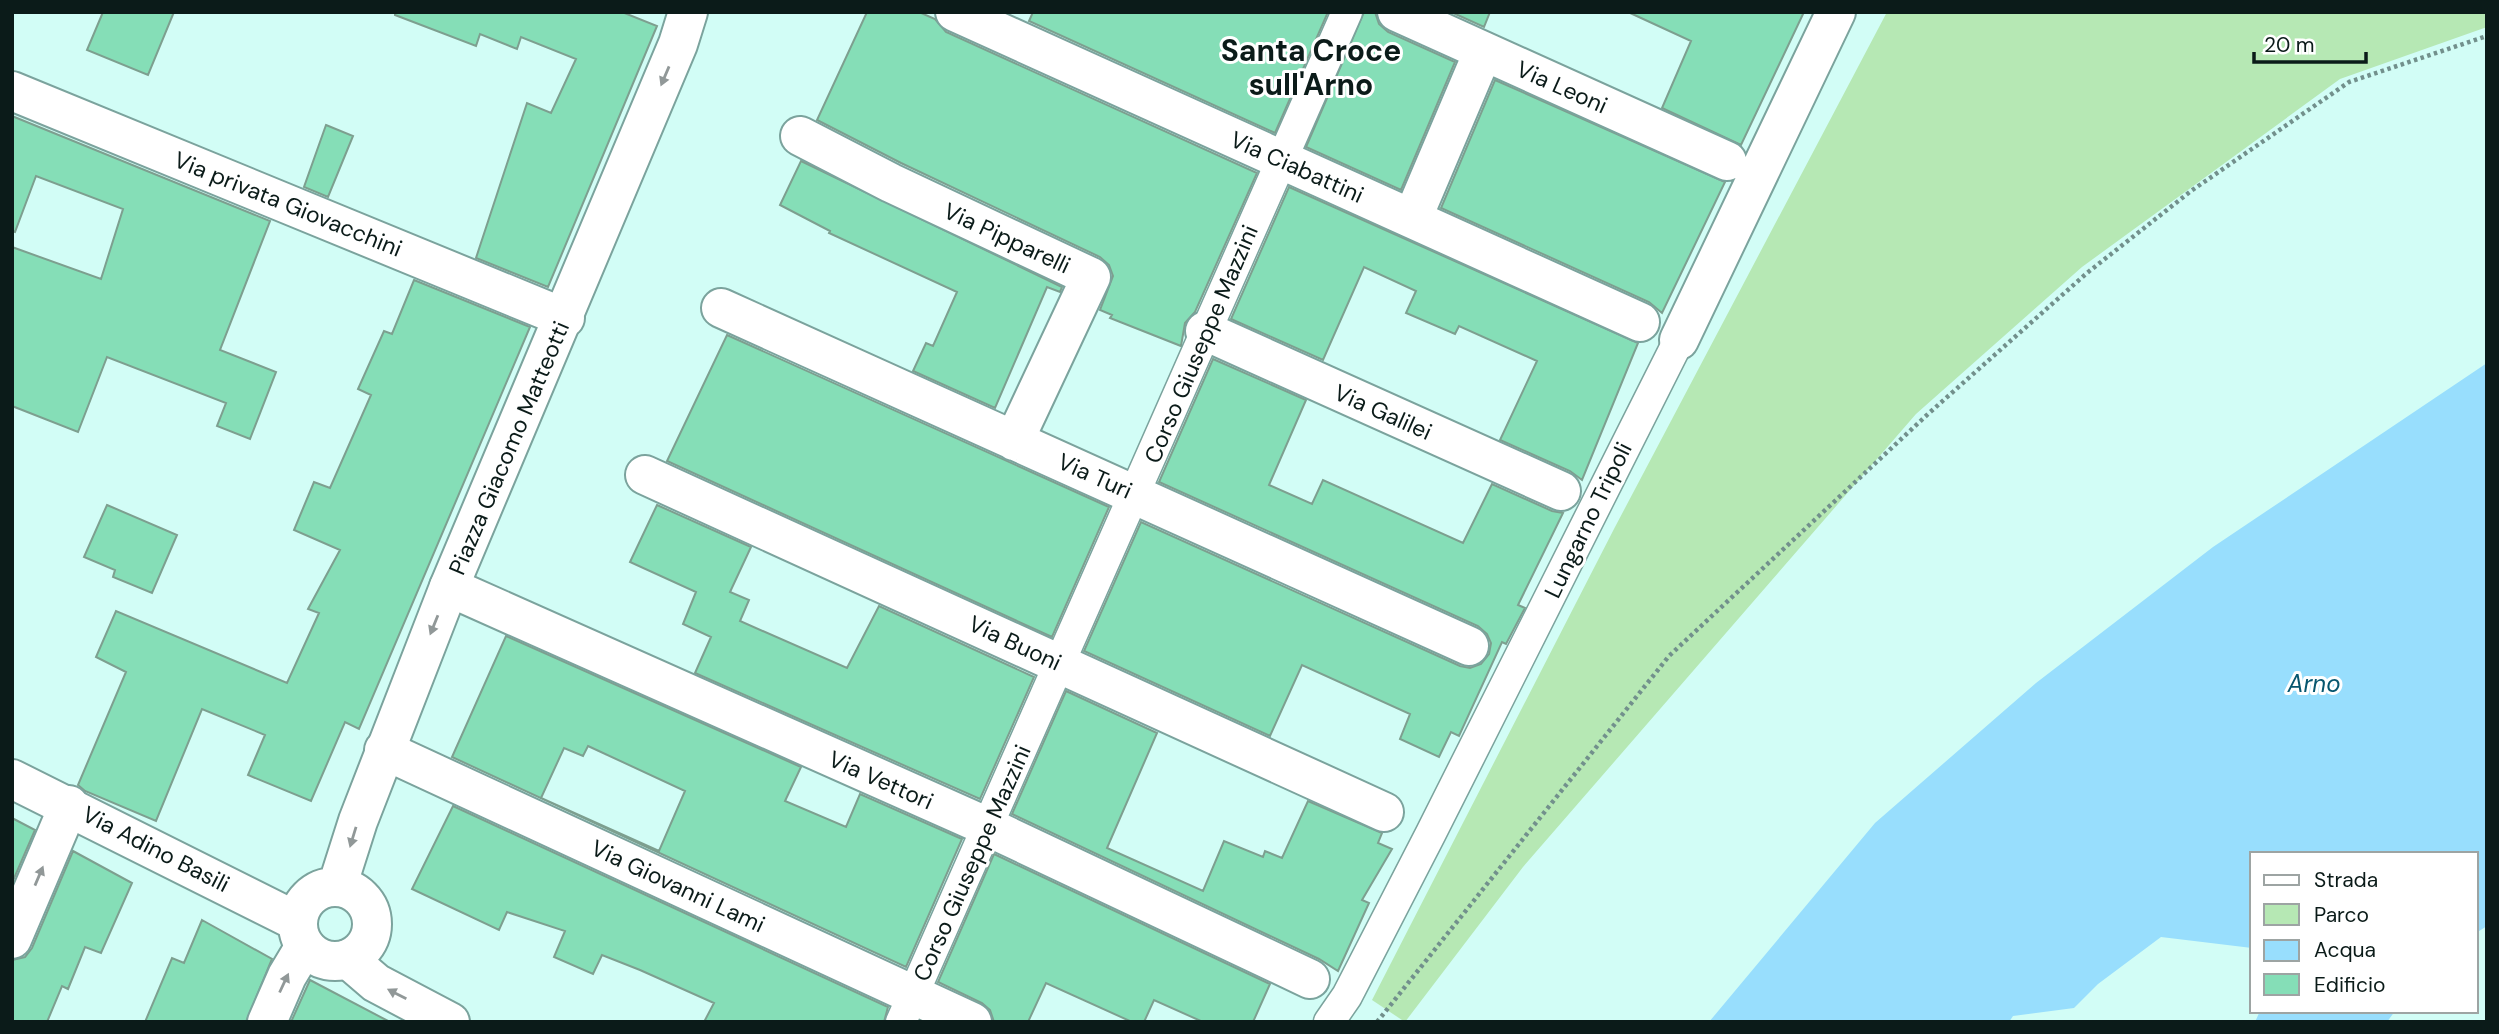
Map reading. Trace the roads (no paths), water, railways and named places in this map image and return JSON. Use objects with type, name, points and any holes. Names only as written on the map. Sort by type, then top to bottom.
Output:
[{"type":"street","name":"Piazza Giacomo Matteotti","points":[[337,887],[384,750],[449,587],[565,317],[678,44],[688,12]]},
{"type":"street","name":"Via Ciabattini","points":[[955,12],[1014,24],[1281,161],[1413,217],[1640,322]]},
{"type":"street","name":"Corso Giuseppe Mazzini","points":[[908,1009],[1347,12]]},
{"type":"street","name":"Via Leoni","points":[[1397,12],[1727,160]]},
{"type":"street","name":"Lungarno Tripoli","points":[[1329,1022],[1347,996],[1419,857],[1679,340],[1836,12]]},
{"type":"street","points":[[1413,217],[1483,52]]},
{"type":"street","name":"Via privata Giovacchini","points":[[12,91],[565,317]]},
{"type":"street","name":"Via Pipparelli","points":[[800,136],[891,183],[1091,277],[1014,441]]},
{"type":"street","name":"Via Turi","points":[[721,308],[1469,646]]},
{"type":"street","name":"Via Galilei","points":[[1205,331],[1561,491]]},
{"type":"street","name":"Via Buoni","points":[[645,475],[1384,812]]},
{"type":"street","name":"Via Vettori","points":[[449,587],[986,827],[1310,979]]},
{"type":"street","name":"Via Giovanni Lami","points":[[384,750],[908,1009],[972,1022]]},
{"type":"street","name":"Via Adino Basili","points":[[12,779],[69,805],[302,934]]},
{"type":"street","points":[[12,939],[69,805]]},
{"type":"street","points":[[267,1022],[302,934],[304,905],[313,895],[337,887],[356,894],[371,913],[372,926],[368,943],[348,959],[329,961],[317,957],[302,934]]},
{"type":"street","points":[[348,959],[376,983],[450,1022]]},
{"type":"water","name":"Arno","points":[[2487,363],[2487,926],[2478,932],[2478,852],[2250,852],[2250,948],[2161,937],[2098,984],[2074,1008],[2013,1016],[2009,1022],[1709,1022],[1875,823],[2036,683],[2213,547]]},
{"type":"water","points":[[2259,1013],[2394,1013],[2387,1022],[2255,1022]]},
{"type":"district","name":"Santa Croce sull'Arno","points":[[1311,68]]}]
